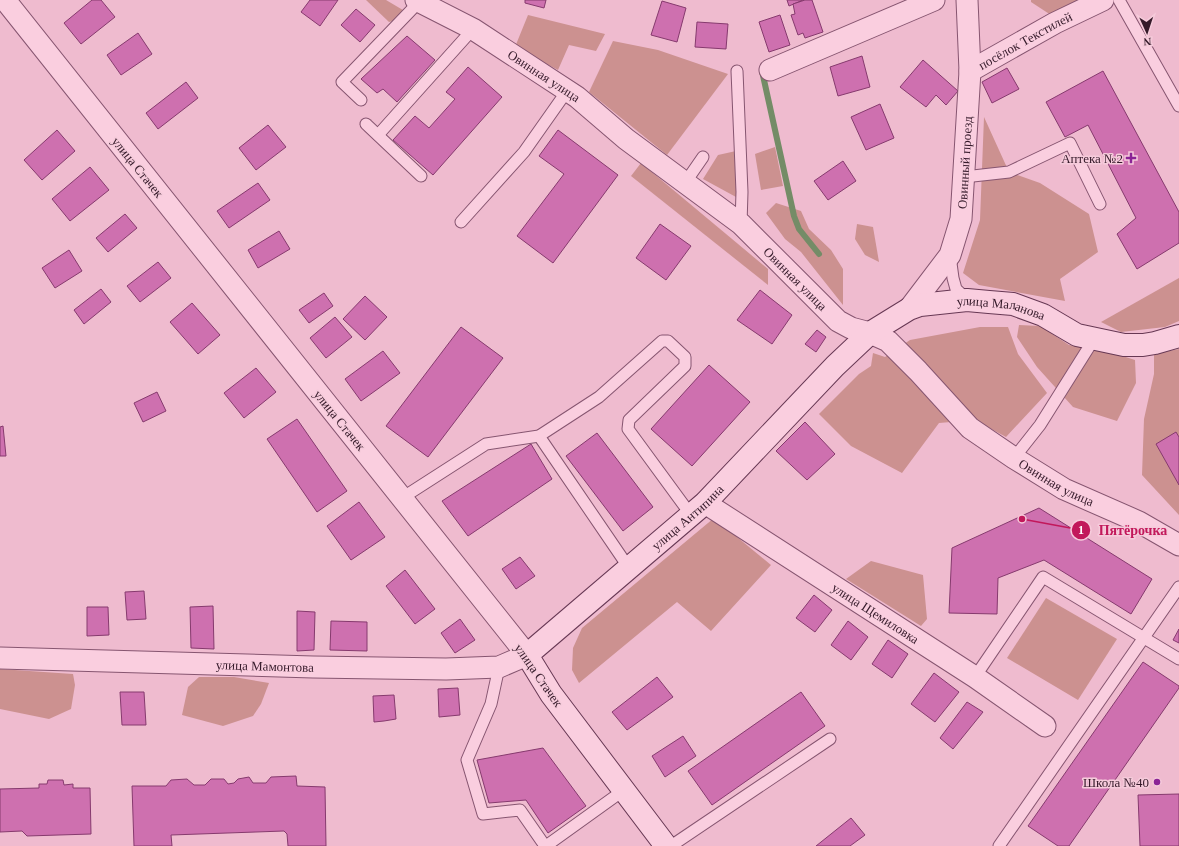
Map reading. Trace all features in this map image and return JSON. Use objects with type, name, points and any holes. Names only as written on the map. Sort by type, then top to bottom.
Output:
[{"type":"street","name":"улица Стачек","points":[[5,0],[527,655],[551,694],[666,846]]},
{"type":"street","points":[[770,70],[934,0]]},
{"type":"street","name":"Овинный проезд","points":[[909,309],[950,255],[961,219],[970,71],[967,0]]},
{"type":"street","name":"посёлок Текстилей","points":[[970,71],[1055,23],[1103,0]]},
{"type":"street","name":"Овинная улица","points":[[417,1],[473,29],[577,97],[626,139],[742,224],[838,321],[851,328],[870,333],[888,342],[918,371],[970,428],[1014,458],[1064,489],[1139,522],[1179,545]]},
{"type":"street","name":"улица Маланова","points":[[835,366],[870,333],[909,309],[920,305],[967,300],[1013,304],[1043,315],[1077,335],[1124,345],[1143,345],[1179,336]]},
{"type":"street","name":"улица Антипина","points":[[527,655],[698,509],[835,366]]},
{"type":"street","name":"улица Щемиловка","points":[[698,509],[975,677],[1045,726]]},
{"type":"street","name":"улица Мамонтова","points":[[0,658],[313,667],[446,669],[499,667],[527,655]]},
{"type":"lane","points":[[1119,0],[1179,106]]},
{"type":"lane","points":[[361,100],[342,82],[417,1]]},
{"type":"lane","points":[[378,135],[473,29]]},
{"type":"lane","points":[[737,71],[742,185],[742,224]]},
{"type":"lane","points":[[461,222],[524,152],[567,91]]},
{"type":"lane","points":[[366,124],[421,176]]},
{"type":"lane","points":[[964,177],[1009,172],[1070,143],[1100,204]]},
{"type":"lane","points":[[686,183],[703,157]]},
{"type":"lane","points":[[950,255],[956,289],[967,300]]},
{"type":"lane","points":[[1014,458],[1040,425],[1094,339]]},
{"type":"lane","points":[[402,498],[486,444],[539,436],[599,397],[662,341],[668,341],[686,357],[685,366],[629,420],[628,429],[698,509]]},
{"type":"lane","points":[[539,436],[629,568]]},
{"type":"lane","points":[[975,677],[1043,576],[1179,659]]},
{"type":"lane","points":[[999,846],[1179,587]]},
{"type":"lane","points":[[499,667],[491,704],[467,760],[483,814],[520,810],[545,846],[624,790]]},
{"type":"lane","points":[[671,846],[830,739]]},
{"type":"shaded area","points":[[366,0],[386,0],[413,16],[389,22]]},
{"type":"shaded area","points":[[1031,0],[1094,0],[1054,17],[1031,2]]},
{"type":"shaded area","points":[[528,15],[605,34],[596,51],[569,45],[558,70],[515,47]]},
{"type":"shaded area","points":[[613,41],[658,50],[728,74],[667,155],[589,92]]},
{"type":"shaded area","points":[[984,117],[1009,172],[1040,183],[1089,214],[1098,252],[1060,279],[1065,301],[979,285],[963,273],[980,220]]},
{"type":"shaded area","points":[[775,147],[783,186],[761,190],[755,154]]},
{"type":"shaded area","points":[[736,151],[736,197],[703,179],[718,155]]},
{"type":"shaded area","points":[[641,163],[768,269],[768,285],[631,176]]},
{"type":"shaded area","points":[[776,203],[801,211],[809,229],[831,250],[843,269],[843,305],[801,252],[785,239],[766,213]]},
{"type":"shaded area","points":[[857,224],[873,227],[879,262],[865,255],[855,239]]},
{"type":"shaded area","points":[[1179,278],[1179,321],[1165,327],[1121,332],[1101,322]]},
{"type":"shaded area","points":[[1019,325],[1040,326],[1069,345],[1104,350],[1135,360],[1136,383],[1117,421],[1073,407],[1037,367],[1017,337]]},
{"type":"shaded area","points":[[980,327],[1008,327],[1018,354],[1047,393],[1006,437],[975,420],[939,423],[902,473],[851,446],[819,414],[859,374],[871,366],[873,353],[885,357],[910,340]]},
{"type":"shaded area","points":[[1179,349],[1179,515],[1142,475],[1144,419],[1154,374],[1154,354]]},
{"type":"shaded area","points":[[714,518],[771,565],[711,631],[677,602],[579,683],[572,670],[573,648],[582,628]]},
{"type":"shaded area","points":[[871,561],[923,575],[927,619],[921,626],[846,579]]},
{"type":"shaded area","points":[[1046,598],[1117,639],[1078,700],[1007,658]]},
{"type":"shaded area","points":[[0,669],[73,674],[75,685],[71,709],[49,719],[0,709]]},
{"type":"shaded area","points":[[199,677],[234,677],[269,683],[261,704],[253,716],[223,726],[182,715],[188,687]]},
{"type":"building","points":[[92,0],[101,0],[115,17],[81,44],[64,23]]},
{"type":"building","points":[[310,0],[338,0],[320,26],[301,12]]},
{"type":"building","points":[[525,0],[546,0],[544,8],[525,3]]},
{"type":"building","points":[[787,0],[803,0],[789,6]]},
{"type":"building","points":[[805,0],[812,0],[823,32],[805,38],[803,33],[798,35],[791,15],[795,14],[793,4]]},
{"type":"building","points":[[662,1],[686,8],[677,42],[651,35]]},
{"type":"building","points":[[356,9],[375,25],[360,42],[341,25]]},
{"type":"building","points":[[780,15],[790,45],[769,52],[759,22]]},
{"type":"building","points":[[697,22],[728,24],[726,49],[695,47]]},
{"type":"building","points":[[138,33],[152,54],[121,75],[107,55]]},
{"type":"building","points":[[407,36],[435,60],[397,102],[383,89],[377,93],[361,79]]},
{"type":"building","points":[[862,56],[870,87],[838,96],[830,67]]},
{"type":"building","points":[[923,60],[958,91],[946,105],[936,95],[926,107],[900,87]]},
{"type":"building","points":[[468,67],[502,97],[433,175],[393,140],[415,116],[429,128],[455,99],[446,92]]},
{"type":"building","points":[[1007,68],[1019,89],[992,103],[982,82]]},
{"type":"building","points":[[1103,71],[1179,212],[1179,243],[1137,269],[1117,234],[1136,218],[1088,125],[1065,137],[1046,102]]},
{"type":"building","points":[[186,82],[198,98],[158,129],[146,113]]},
{"type":"building","points":[[880,104],[894,138],[866,150],[851,117]]},
{"type":"building","points":[[268,125],[286,147],[256,170],[239,148]]},
{"type":"building","points":[[57,130],[75,151],[42,180],[24,160]]},
{"type":"building","points":[[558,130],[618,175],[553,263],[517,236],[564,174],[539,156]]},
{"type":"building","points":[[843,161],[856,181],[828,200],[814,181]]},
{"type":"building","points":[[90,167],[109,190],[70,221],[52,199]]},
{"type":"building","points":[[258,183],[270,200],[229,228],[217,211]]},
{"type":"building","points":[[125,214],[137,228],[108,252],[96,238]]},
{"type":"building","points":[[660,224],[691,246],[666,280],[636,258]]},
{"type":"building","points":[[279,231],[290,249],[258,268],[248,250]]},
{"type":"building","points":[[69,250],[82,271],[55,288],[42,268]]},
{"type":"building","points":[[158,262],[171,278],[140,302],[127,286]]},
{"type":"building","points":[[101,289],[111,302],[84,324],[74,310]]},
{"type":"building","points":[[760,290],[792,315],[772,344],[737,320]]},
{"type":"building","points":[[324,293],[333,306],[309,323],[299,310]]},
{"type":"building","points":[[365,296],[387,317],[365,340],[343,319]]},
{"type":"building","points":[[192,303],[220,335],[198,354],[170,322]]},
{"type":"building","points":[[335,317],[352,337],[326,358],[310,338]]},
{"type":"building","points":[[461,327],[503,358],[428,457],[386,426]]},
{"type":"building","points":[[817,330],[826,337],[816,352],[805,344]]},
{"type":"building","points":[[383,351],[400,373],[361,401],[345,379]]},
{"type":"building","points":[[709,365],[750,402],[692,466],[651,429]]},
{"type":"building","points":[[256,368],[276,392],[244,418],[224,393]]},
{"type":"building","points":[[157,392],[166,411],[143,422],[134,403]]},
{"type":"building","points":[[297,419],[347,491],[317,512],[267,439]]},
{"type":"building","points":[[805,422],[835,454],[807,480],[776,451]]},
{"type":"building","points":[[3,426],[6,456],[0,456],[0,427]]},
{"type":"building","points":[[1176,432],[1179,437],[1179,485],[1156,444]]},
{"type":"building","points":[[597,433],[653,507],[623,531],[566,456]]},
{"type":"building","points":[[531,444],[552,479],[468,536],[442,501]]},
{"type":"building","points":[[359,502],[385,537],[351,560],[327,526]]},
{"type":"building","points":[[1039,508],[1152,579],[1131,614],[1044,560],[998,578],[997,614],[949,613],[952,548]]},
{"type":"building","points":[[520,557],[535,576],[516,589],[502,569]]},
{"type":"building","points":[[405,570],[435,609],[415,624],[386,586]]},
{"type":"building","points":[[144,591],[146,619],[127,620],[125,592]]},
{"type":"building","points":[[814,595],[832,610],[815,632],[796,618]]},
{"type":"building","points":[[213,606],[214,649],[191,648],[190,607]]},
{"type":"building","points":[[87,607],[108,607],[109,635],[87,636]]},
{"type":"building","points":[[297,611],[315,612],[314,650],[297,651]]},
{"type":"building","points":[[460,619],[475,640],[455,653],[441,633]]},
{"type":"building","points":[[331,621],[367,622],[367,651],[330,650]]},
{"type":"building","points":[[848,621],[868,637],[851,660],[831,645]]},
{"type":"building","points":[[1179,629],[1179,643],[1173,640]]},
{"type":"building","points":[[888,640],[908,654],[892,678],[872,664]]},
{"type":"building","points":[[1143,662],[1179,686],[1179,688],[1069,846],[1058,846],[1028,826]]},
{"type":"building","points":[[934,673],[959,692],[935,722],[911,704]]},
{"type":"building","points":[[657,677],[673,697],[627,730],[612,712]]},
{"type":"building","points":[[458,688],[460,715],[439,717],[438,689]]},
{"type":"building","points":[[120,692],[144,692],[146,725],[122,725]]},
{"type":"building","points":[[801,692],[825,726],[712,805],[688,771]]},
{"type":"building","points":[[394,695],[396,719],[374,722],[373,696]]},
{"type":"building","points":[[967,702],[983,712],[953,749],[940,738]]},
{"type":"building","points":[[683,736],[696,756],[665,777],[652,756]]},
{"type":"building","points":[[543,748],[586,806],[548,833],[526,800],[489,803],[477,760]]},
{"type":"building","points":[[296,776],[297,786],[325,787],[326,846],[288,846],[287,834],[284,831],[171,835],[172,846],[134,846],[132,786],[166,786],[171,780],[187,779],[194,785],[205,785],[211,779],[224,779],[228,784],[234,783],[238,779],[249,777],[253,783],[266,783],[271,777]]},
{"type":"building","points":[[48,780],[63,780],[64,785],[73,784],[73,788],[90,788],[91,834],[27,836],[22,831],[0,832],[0,789],[39,788],[39,784],[47,784]]},
{"type":"building","points":[[1179,794],[1179,846],[1140,846],[1138,795]]},
{"type":"building","points":[[851,818],[865,835],[850,846],[816,846]]},
{"type":"waterway","points":[[762,71],[794,216],[799,229],[819,254]]},
{"type":"place","name":"Аптека №2","points":[[1131,158]]},
{"type":"place","name":"Пятёрочка","points":[[1022,519]]},
{"type":"place","name":"Школа №40","points":[[1157,782]]}]
